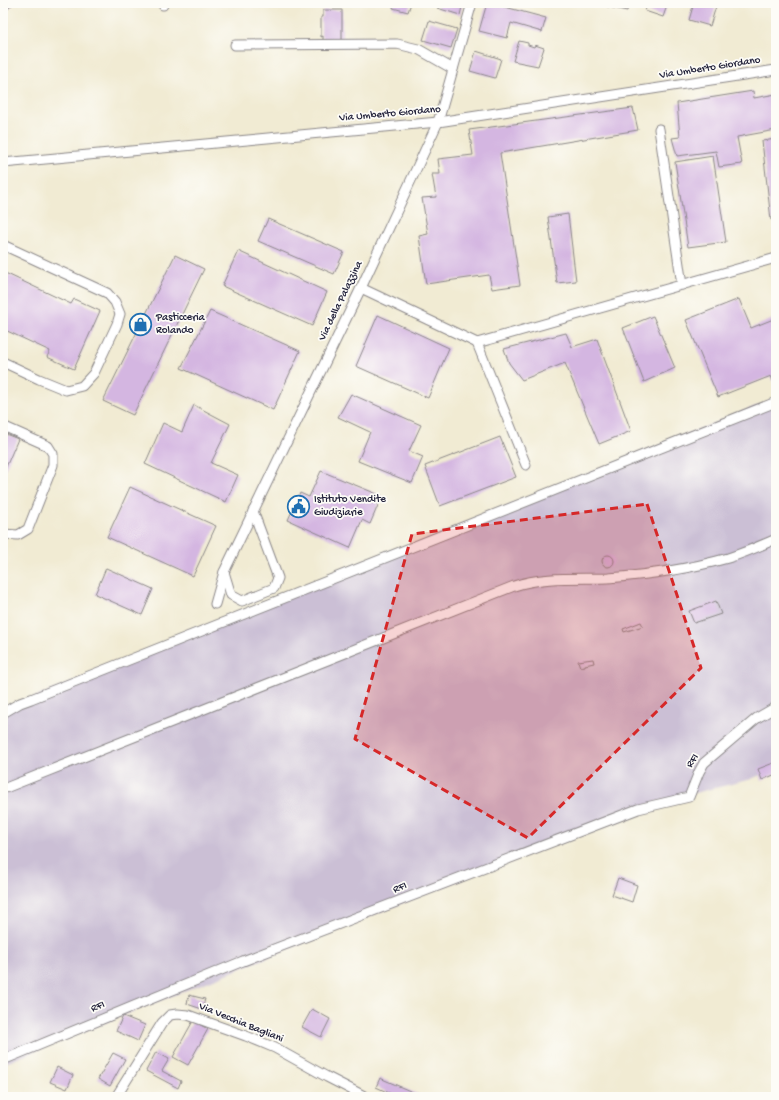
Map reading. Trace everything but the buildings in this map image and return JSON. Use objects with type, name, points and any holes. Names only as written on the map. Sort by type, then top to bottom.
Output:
[{"type":"street","name":"Via della Palazzina","points":[[215,604],[224,572],[361,288],[438,122],[472,3]]},
{"type":"street","points":[[234,44],[397,44],[418,49],[453,69]]},
{"type":"street","name":"Via Umberto Giordano","points":[[3,163],[438,122],[776,70]]},
{"type":"street","points":[[660,128],[682,285]]},
{"type":"street","points":[[3,245],[106,293],[115,302],[120,314],[117,324],[94,373],[82,386],[66,390],[3,362]]},
{"type":"street","points":[[361,288],[477,343],[776,258]]},
{"type":"street","points":[[477,343],[526,465]]},
{"type":"street","points":[[3,713],[20,703],[776,402]]},
{"type":"street","points":[[3,426],[48,446],[53,454],[53,465],[28,529],[18,535],[3,534]]},
{"type":"street","points":[[224,572],[231,595],[242,601],[274,588],[278,578],[253,511]]},
{"type":"street","points":[[3,789],[526,582],[537,580],[607,578],[689,568],[729,558],[776,539]]},
{"type":"street","name":"RFI","points":[[3,1060],[243,961],[630,812],[690,797],[699,772],[704,764],[758,718],[776,707]]},
{"type":"street","name":"Via Vecchia Bagliani","points":[[116,1097],[162,1024],[170,1015],[177,1014],[188,1015],[275,1048],[366,1097]]},
{"type":"highlighted area","points":[[647,504],[701,668],[528,838],[355,739],[412,534]]},
{"type":"shaded area","points":[[776,398],[776,769],[748,780],[649,804],[3,1064],[3,710]]},
{"type":"place","name":"Pasticceria Rolando","points":[[141,324]]},
{"type":"place","name":"Istituto Vendite Giudiziarie","points":[[298,506]]}]
